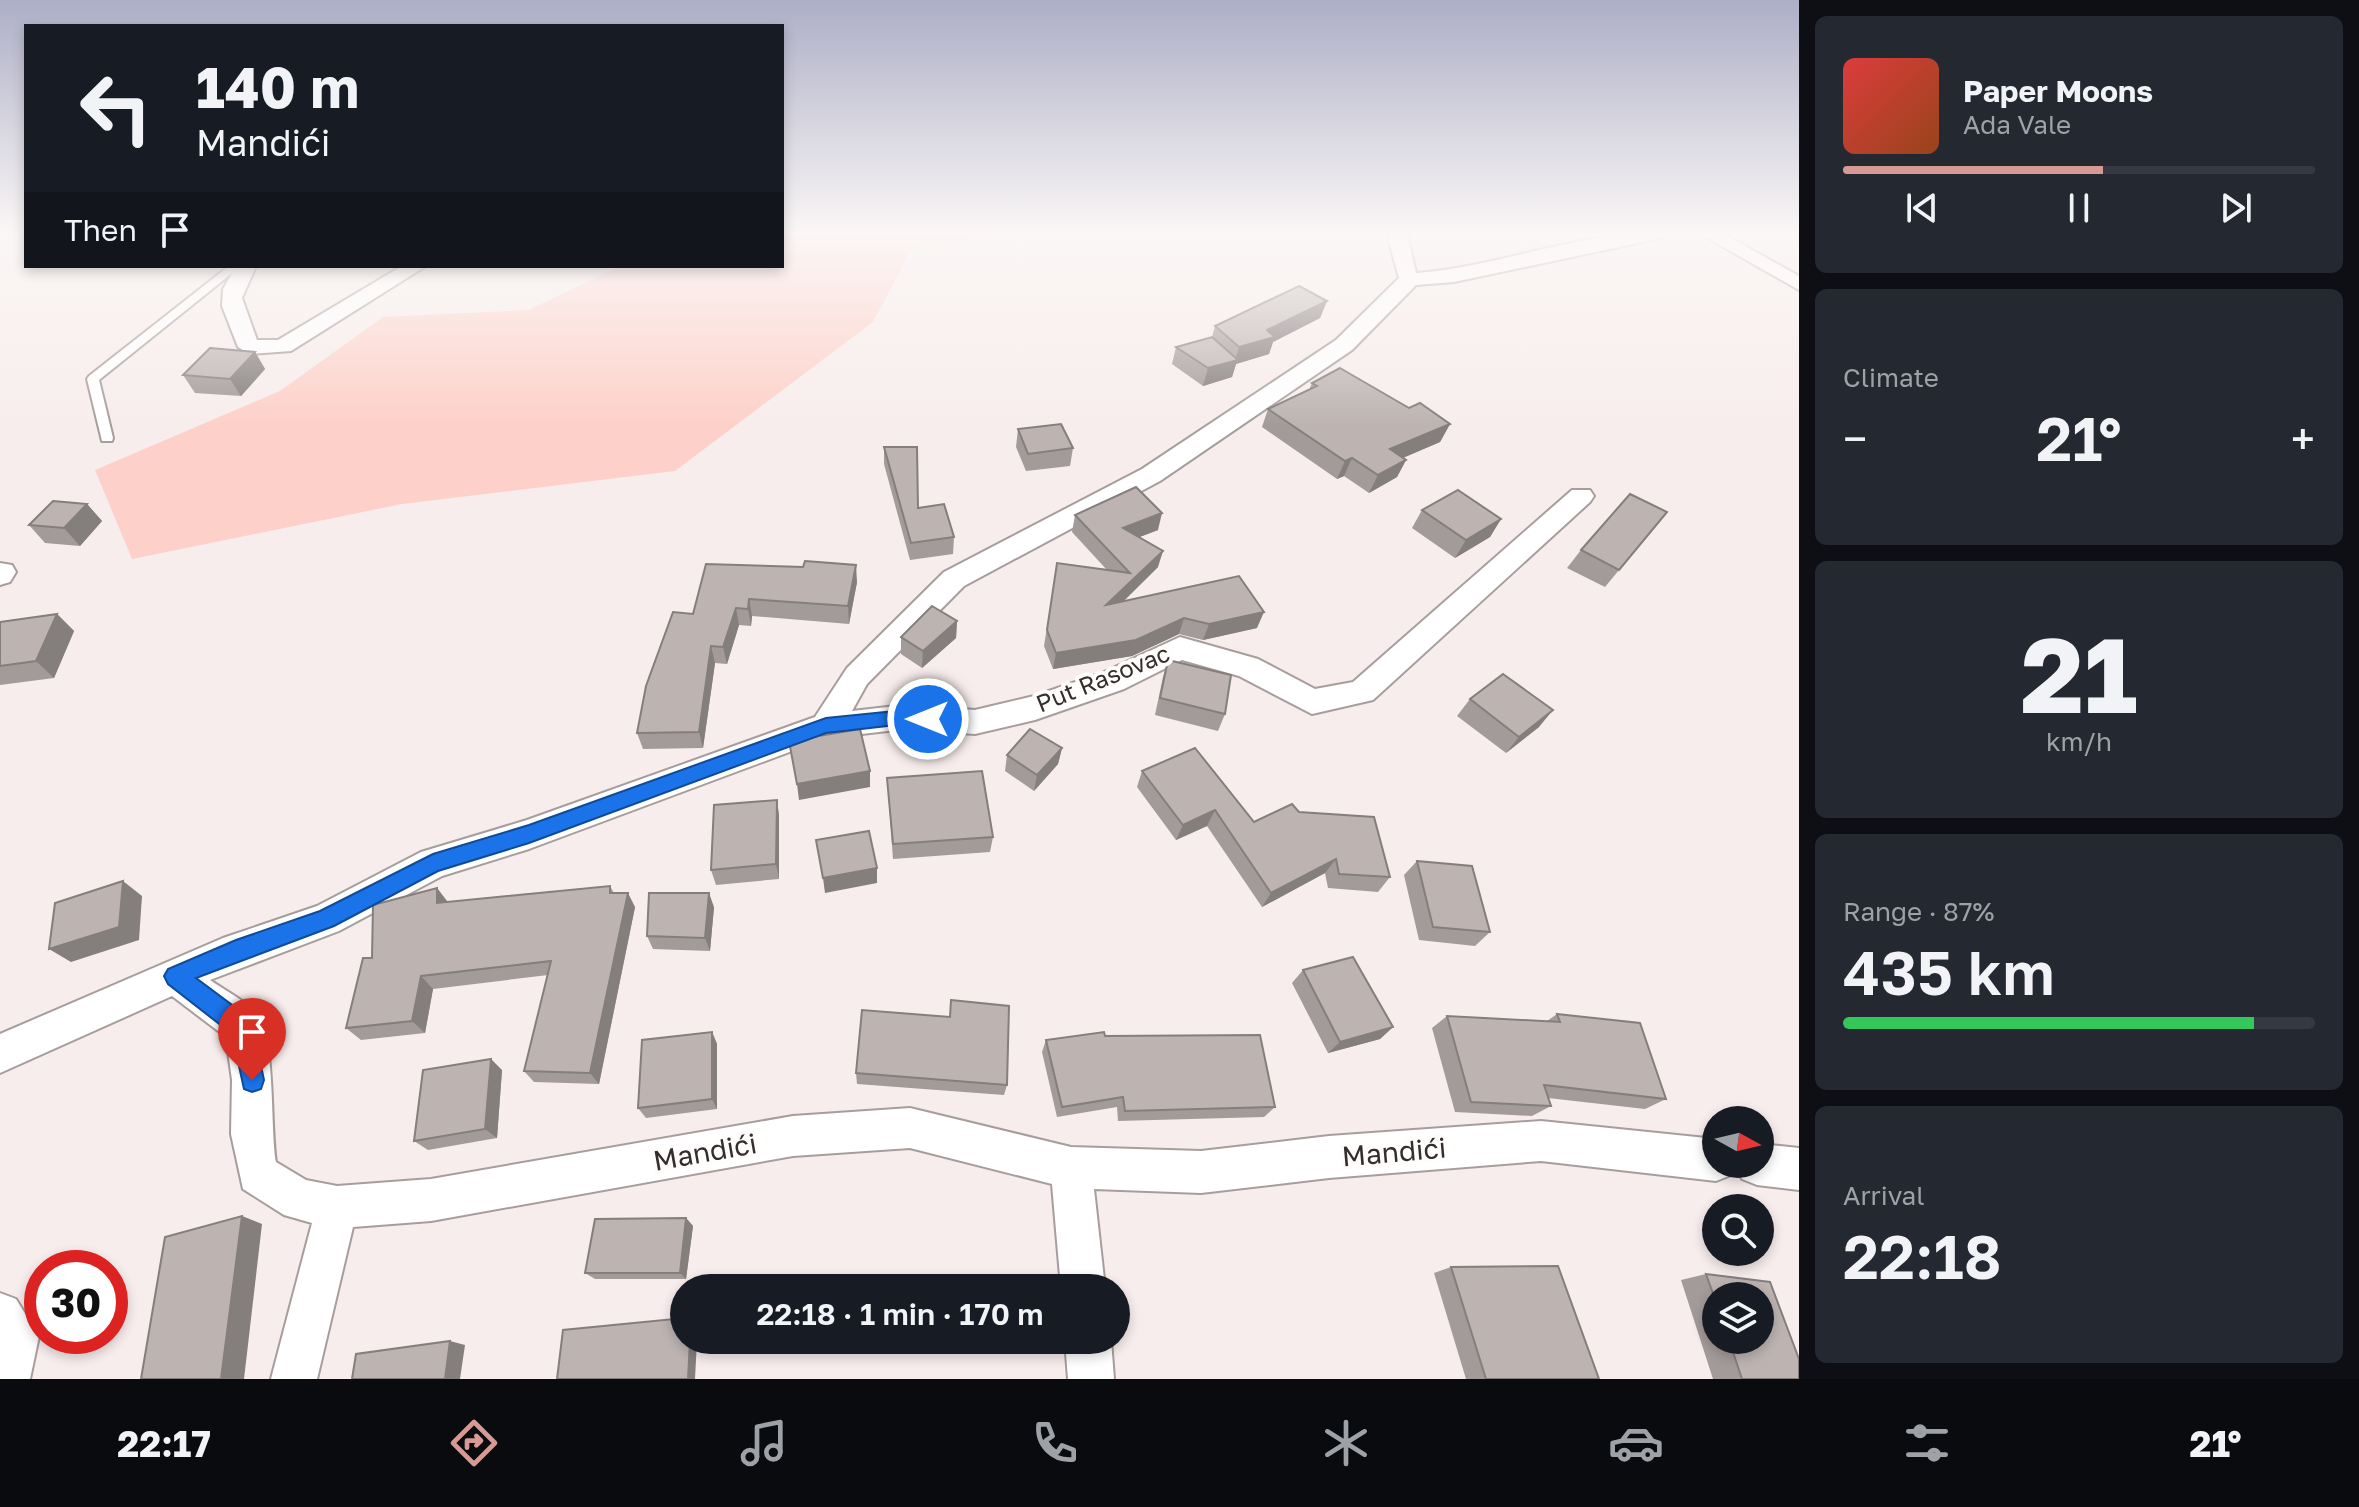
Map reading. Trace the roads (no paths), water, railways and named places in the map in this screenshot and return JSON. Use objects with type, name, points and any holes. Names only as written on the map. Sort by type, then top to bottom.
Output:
[{"type":"street","points":[[231,296],[231,305],[249,347],[283,346],[366,296]]},
{"type":"street","points":[[826,726],[857,676],[954,579],[1151,475],[1344,345],[1393,296]]},
{"type":"street","name":"Put Rasovac","points":[[175,976],[236,950],[326,919],[433,863],[529,834],[826,726],[905,717],[975,722],[1035,708],[1113,681],[1180,648],[1248,667],[1312,702],[1362,692],[1581,496]]},
{"type":"street","points":[[0,1054],[175,976]]},
{"type":"street","name":"Mandići","points":[[175,976],[243,1027],[252,1080],[251,1134],[258,1174],[299,1200],[337,1207],[431,1200],[793,1136],[910,1128],[1071,1168],[1201,1172],[1329,1157],[1541,1141],[1702,1158]]},
{"type":"street","points":[[1774,1166],[1799,1169]]},
{"type":"street","points":[[1071,1168],[1082,1274]]},
{"type":"street","points":[[294,1379],[337,1207]]},
{"type":"street","points":[[0,1315],[16,1336],[7,1379]]},
{"type":"street","points":[[1089,1354],[1091,1379]]},
{"type":"lane","points":[[107,438],[93,379],[198,296]]}]
